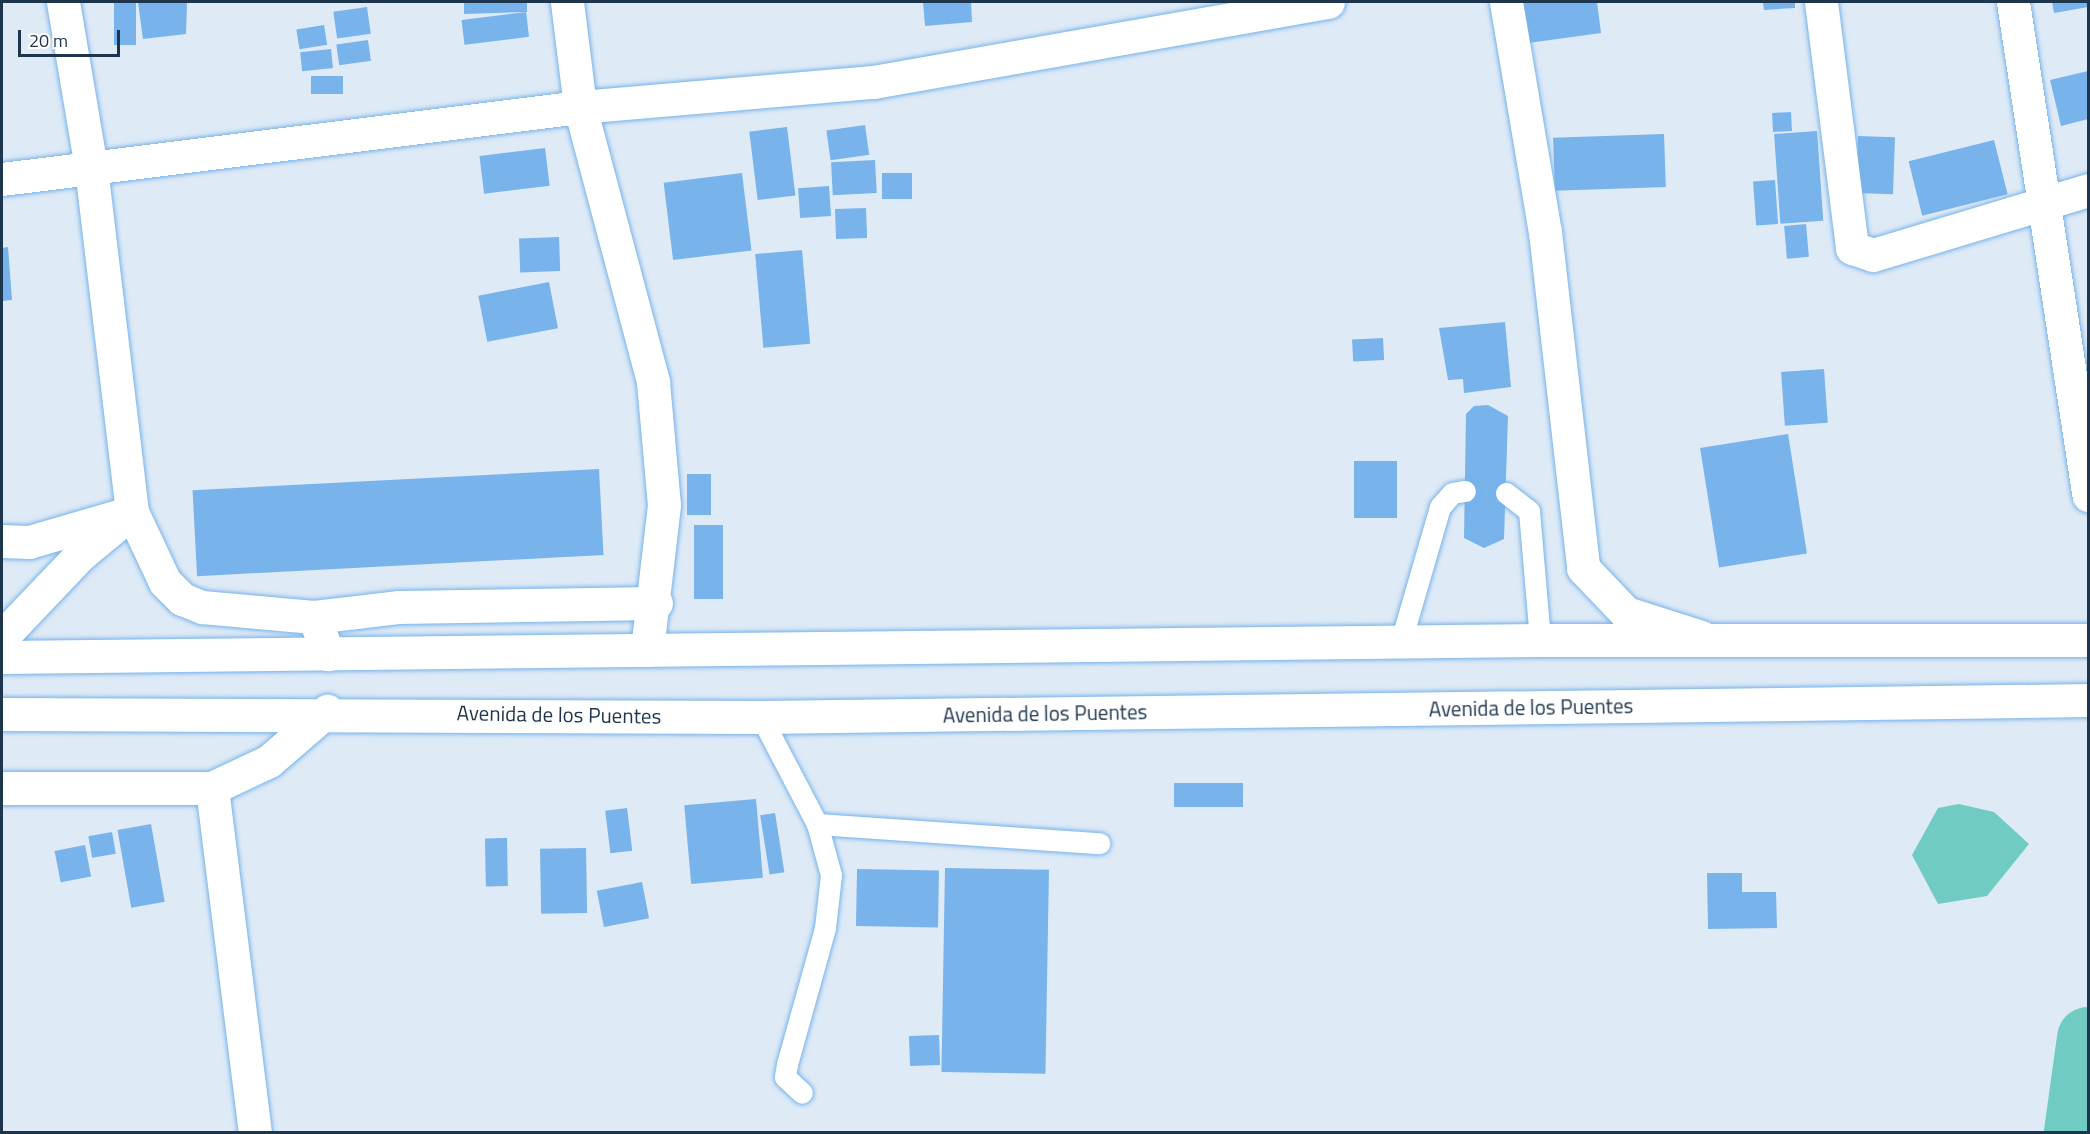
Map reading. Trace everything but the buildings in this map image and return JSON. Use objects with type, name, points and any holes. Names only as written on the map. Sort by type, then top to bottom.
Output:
[{"type":"street","points":[[63,2],[91,168],[132,512],[165,582],[182,599],[202,607],[314,617],[399,607],[656,603]]},
{"type":"street","points":[[567,2],[580,107],[653,382],[664,505],[656,603],[647,651]]},
{"type":"street","points":[[2,179],[580,107],[874,82],[1328,2]]},
{"type":"street","points":[[1506,2],[1545,232],[1583,568],[1626,613],[1720,643]]},
{"type":"street","points":[[1821,2],[1852,248],[1873,255],[2047,200],[2088,190]]},
{"type":"street","points":[[2013,2],[2047,200],[2054,287],[2078,404],[2088,495]]},
{"type":"street","points":[[2,541],[29,542],[132,512]]},
{"type":"street","points":[[2,637],[80,555],[132,512]]},
{"type":"street","points":[[314,617],[328,654]]},
{"type":"street","points":[[2,657],[1401,641],[1540,640],[1720,643],[2088,640]]},
{"type":"street","name":"Avenida de los Puentes","points":[[2,714],[327,711],[761,717],[2088,700]]},
{"type":"street","points":[[7,784],[212,788],[270,760],[327,711]]},
{"type":"street","points":[[212,788],[255,1132]]},
{"type":"lane","points":[[1401,641],[1440,507],[1452,493],[1465,491]]},
{"type":"lane","points":[[1506,493],[1529,511],[1540,640]]},
{"type":"lane","points":[[761,717],[816,824],[831,874],[825,927],[786,1064],[785,1077],[802,1093]]},
{"type":"lane","points":[[816,824],[1098,843]]},
{"type":"shaded area","points":[[1959,804],[1994,812],[2029,844],[1987,896],[1938,904],[1912,855],[1938,808]]},
{"type":"waterway","points":[[2075,1132],[2088,1038]]}]
